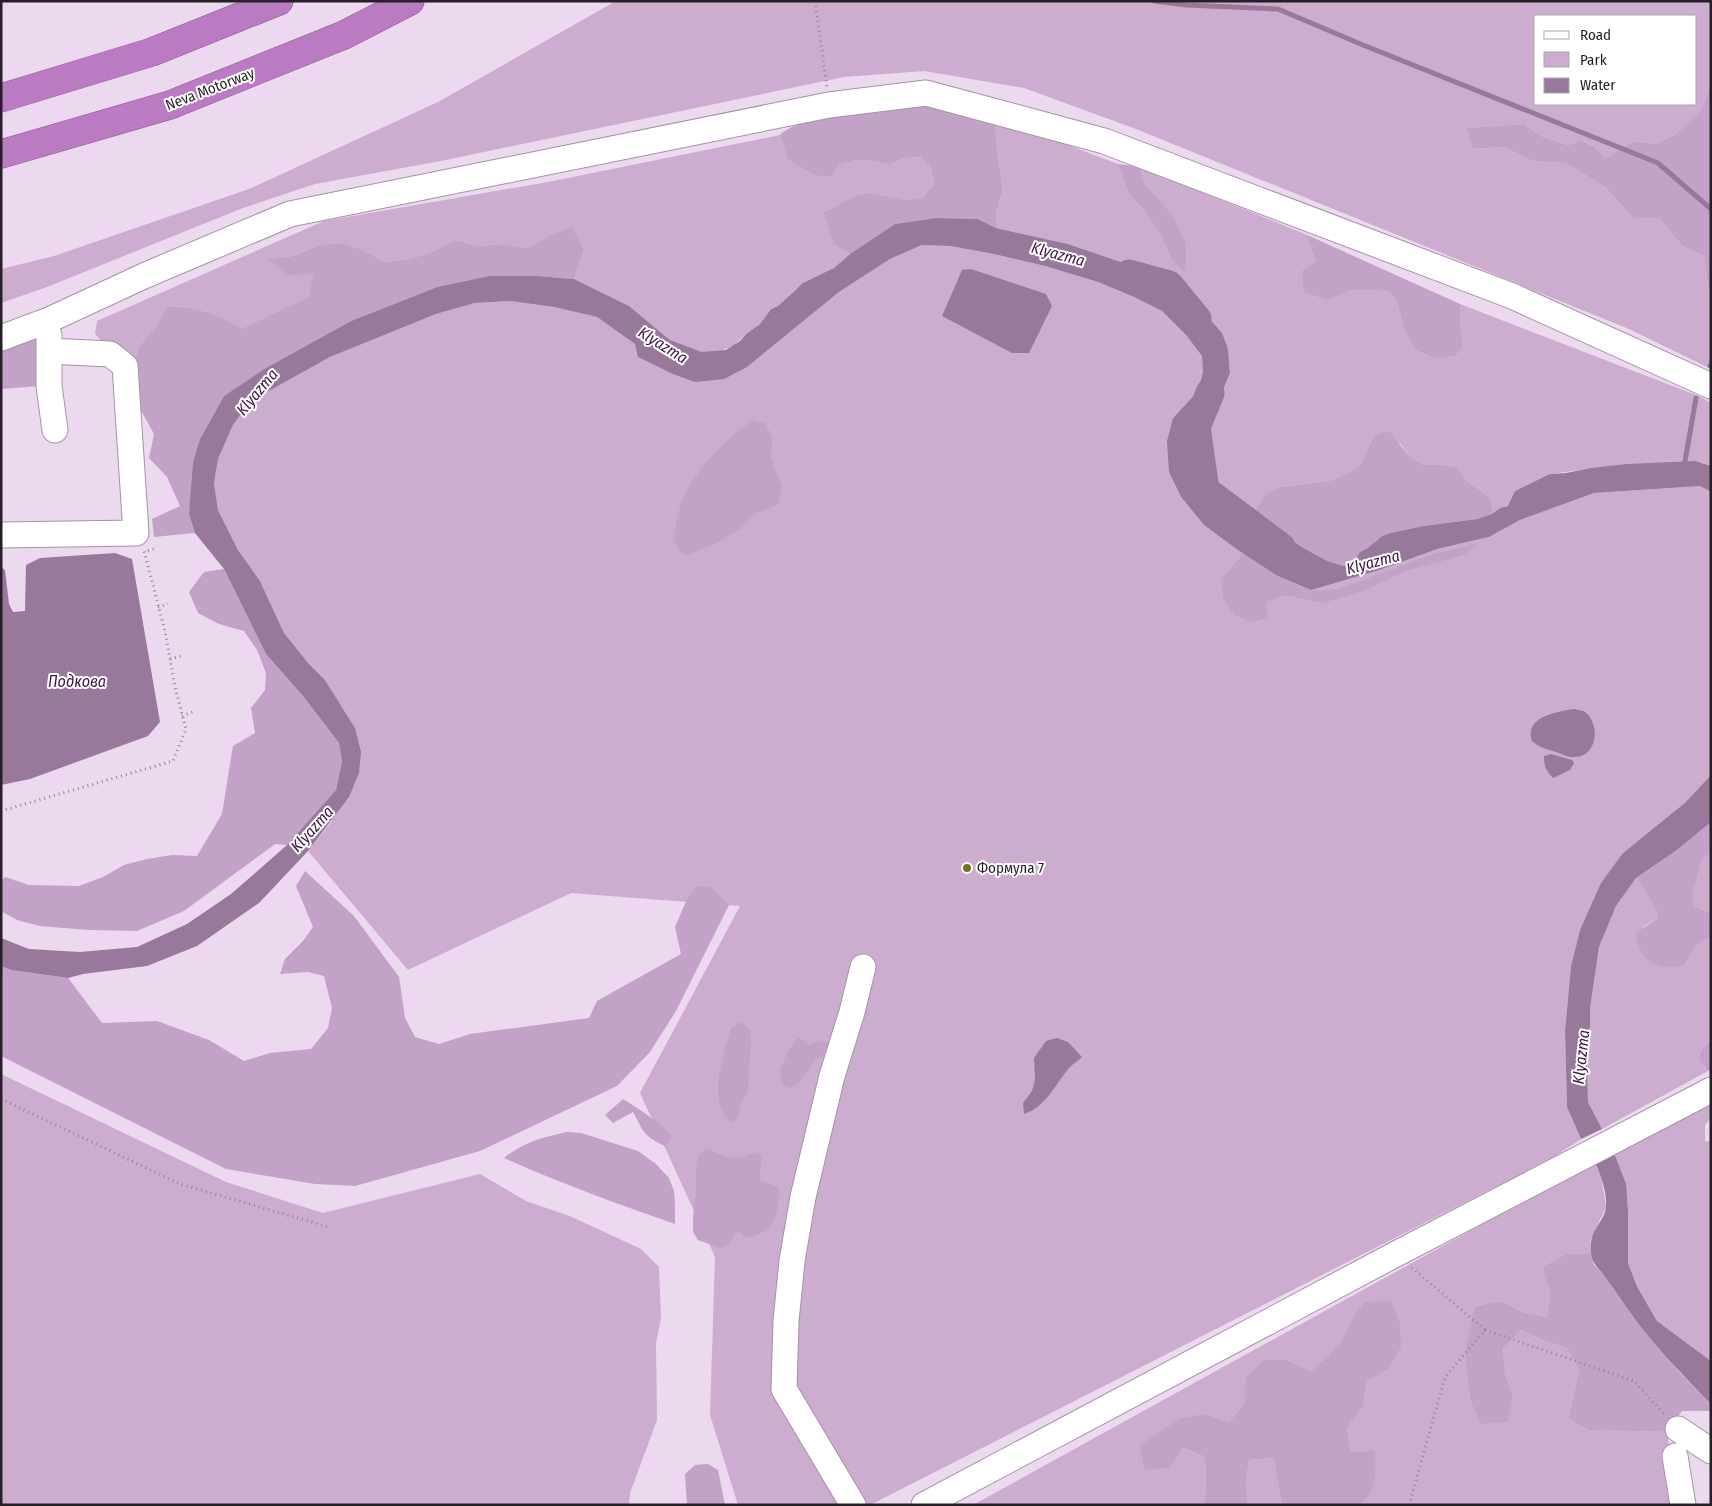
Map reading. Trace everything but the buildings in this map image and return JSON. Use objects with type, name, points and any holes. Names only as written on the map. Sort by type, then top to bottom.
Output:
[{"type":"highway","points":[[1,98],[152,52],[279,1]]},
{"type":"highway","name":"Neva Motorway","points":[[1,154],[170,106],[344,35],[410,1]]},
{"type":"street","points":[[1,338],[49,320],[146,275],[290,214],[829,105],[926,93],[1104,140],[1512,296],[1711,386]]},
{"type":"street","points":[[49,320],[49,386],[54,430]]},
{"type":"street","points":[[1,535],[136,534],[125,366],[110,354],[49,351]]},
{"type":"street","points":[[853,1505],[784,1389],[786,1321],[790,1278],[803,1197],[832,1076],[852,1012],[863,967]]},
{"type":"street","points":[[924,1505],[1396,1254],[1711,1090]]},
{"type":"street","points":[[1678,1429],[1711,1451]]},
{"type":"street","points":[[1675,1456],[1683,1505]]},
{"type":"path","points":[[815,1],[829,105]]},
{"type":"path","points":[[1,811],[173,762],[186,729],[165,631],[145,552],[156,548]]},
{"type":"path","points":[[158,607],[168,604]]},
{"type":"path","points":[[170,659],[181,656]]},
{"type":"path","points":[[182,716],[195,711]]},
{"type":"path","points":[[1,1099],[180,1184],[328,1227]]},
{"type":"path","points":[[1396,1254],[1484,1330],[1634,1381],[1678,1429]]},
{"type":"path","points":[[1409,1505],[1445,1377],[1484,1330]]},
{"type":"green space","points":[[616,1],[1711,1],[1711,87],[1700,111],[1676,134],[1656,144],[1633,141],[1606,158],[1596,148],[1583,140],[1568,145],[1541,136],[1524,124],[1468,128],[1474,149],[1504,147],[1532,161],[1566,163],[1606,188],[1634,219],[1659,218],[1682,246],[1704,256],[1708,287],[1711,289],[1711,369],[1629,329],[1136,129],[1024,88],[924,71],[844,77],[441,161],[315,184],[243,208],[47,287],[1,303],[1,269],[54,256],[249,189],[438,102]]},
{"type":"green space","points":[[995,122],[1057,141],[1118,164],[1129,194],[1143,209],[1160,234],[1172,260],[1172,216],[1145,184],[1140,167],[1305,234],[1316,261],[1327,299],[1351,290],[1389,291],[1397,301],[1403,327],[1415,350],[1436,359],[1456,356],[1463,346],[1460,304],[1701,397],[1711,403],[1711,466],[1703,463],[1626,464],[1550,474],[1508,506],[1500,508],[1492,514],[1490,498],[1467,481],[1457,467],[1424,465],[1410,457],[1400,443],[1374,436],[1360,465],[1346,474],[1329,481],[1280,487],[1266,493],[1247,523],[1232,515],[1214,496],[1196,460],[1193,443],[1199,424],[1217,404],[1230,373],[1228,349],[1185,297],[1159,278],[1144,270],[1068,244],[996,228],[996,214],[1003,189]]},
{"type":"green space","points":[[780,135],[787,159],[830,177],[841,164],[857,160],[890,165],[904,158],[920,157],[931,168],[934,184],[923,197],[906,200],[872,193],[834,245],[850,254],[834,268],[797,288],[778,306],[771,309],[760,324],[733,346],[718,352],[702,352],[670,340],[629,306],[574,279],[584,250],[549,236],[527,248],[503,244],[479,246],[455,240],[432,252],[409,259],[385,262],[363,250],[315,247],[293,256],[269,259],[313,274],[310,297],[242,330],[207,312],[169,306],[156,327],[139,346],[133,370],[95,334],[97,321],[324,221],[548,182]]},
{"type":"green space","name":"Формула 7","points":[[922,245],[950,246],[1045,266],[1098,282],[1162,311],[1186,335],[1202,356],[1203,372],[1198,391],[1173,418],[1169,472],[1181,497],[1204,525],[1437,549],[1489,537],[1520,520],[1594,493],[1700,486],[1711,492],[1711,775],[1685,804],[1623,853],[1580,930],[1571,966],[1565,1031],[1567,1107],[1581,1139],[1554,1157],[870,1505],[738,1505],[710,1415],[715,1257],[640,1093],[740,906],[571,893],[408,970],[308,851],[332,821],[355,728],[325,680],[309,664],[284,633],[260,581],[238,550],[218,510],[214,483],[218,459],[233,425],[251,401],[330,357],[436,314],[475,303],[510,301],[554,307],[597,317],[635,344],[747,367],[839,292],[890,259]]},
{"type":"green space","points":[[1711,853],[1711,913],[1694,906],[1693,893],[1702,860]]},
{"type":"green space","points":[[1636,878],[1656,909],[1658,918],[1643,927],[1686,964],[1699,944],[1711,938],[1711,1040],[1700,1051],[1699,1060],[1708,1071],[1602,1129],[1588,1102],[1587,1061],[1590,1009],[1599,947],[1616,906]]},
{"type":"green space","points":[[1,1074],[226,1182],[323,1213],[480,1174],[526,1201],[572,1217],[641,1249],[659,1267],[661,1318],[656,1343],[657,1420],[630,1493],[629,1505],[1,1505]]},
{"type":"green space","points":[[1711,1105],[1711,1118],[1705,1125],[1705,1141],[1711,1142],[1711,1361],[1657,1321],[1637,1285],[1628,1263],[1628,1242],[1614,1153]]},
{"type":"green space","points":[[1595,1162],[1601,1175],[1606,1207],[1590,1241],[1591,1253],[1566,1254],[1544,1267],[1550,1293],[1547,1317],[1523,1312],[1501,1301],[1475,1306],[1513,1397],[1505,1373],[1503,1347],[1521,1330],[1567,1348],[1579,1370],[1568,1419],[1588,1430],[1667,1432],[1677,1505],[1361,1505],[1367,1499],[1375,1452],[1351,1452],[1347,1428],[1363,1407],[1367,1382],[1388,1369],[1351,1320],[1340,1344],[1311,1371],[1287,1360],[1247,1377],[1245,1402],[1229,1422],[1205,1414],[1182,1448],[1205,1457],[1206,1482],[1204,1505],[973,1505]]},
{"type":"green space","points":[[1275,1458],[1282,1505],[1248,1505],[1246,1484],[1249,1460]]},
{"type":"shaded area","points":[[1711,87],[1711,289],[1708,287],[1704,256],[1682,246],[1659,218],[1634,219],[1606,188],[1566,163],[1532,161],[1504,147],[1473,149],[1467,128],[1524,124],[1541,136],[1568,145],[1582,140],[1596,148],[1606,158],[1633,141],[1656,144],[1676,134],[1700,111]]},
{"type":"shaded area","points":[[904,105],[937,106],[995,122],[1003,189],[996,214],[996,228],[978,219],[936,218],[895,224],[850,254],[834,245],[824,213],[855,196],[872,193],[906,200],[923,197],[934,184],[931,168],[920,157],[904,158],[890,165],[857,160],[841,164],[830,177],[815,175],[787,159],[780,135],[804,122],[820,118]]},
{"type":"shaded area","points":[[1118,164],[1140,167],[1145,184],[1173,216],[1186,244],[1184,272],[1172,260],[1160,234],[1143,209],[1129,194]]},
{"type":"shaded area","points":[[572,227],[584,250],[574,279],[537,276],[437,287],[351,321],[264,369],[224,396],[200,439],[189,514],[195,533],[154,537],[152,519],[180,506],[167,477],[149,458],[154,434],[133,396],[133,370],[139,346],[156,327],[168,306],[207,312],[242,329],[309,297],[313,274],[288,275],[268,259],[293,256],[315,247],[339,243],[363,250],[385,262],[409,259],[432,252],[455,240],[479,246],[503,244],[527,248],[549,236]]},
{"type":"shaded area","points":[[1305,234],[1460,304],[1463,346],[1456,356],[1436,359],[1415,350],[1403,327],[1397,301],[1389,291],[1351,290],[1327,300],[1304,292],[1302,271],[1316,261]]},
{"type":"shaded area","points":[[38,331],[40,386],[1,389],[1,346]]},
{"type":"shaded area","points":[[753,420],[766,424],[772,437],[771,456],[782,485],[778,505],[756,513],[741,528],[717,543],[687,555],[681,553],[673,540],[679,511],[685,494],[698,473],[714,453]]},
{"type":"shaded area","points":[[1389,431],[1410,457],[1424,465],[1457,467],[1467,481],[1490,498],[1493,514],[1477,519],[1423,526],[1390,533],[1382,536],[1360,552],[1351,566],[1343,566],[1327,561],[1277,531],[1247,523],[1266,493],[1280,487],[1329,481],[1346,474],[1360,465],[1374,436]]},
{"type":"shaded area","points":[[1478,543],[1464,555],[1406,571],[1363,591],[1323,603],[1285,595],[1266,602],[1267,618],[1251,622],[1234,615],[1223,598],[1221,579],[1240,558],[1241,554],[1247,552],[1296,585],[1314,591],[1338,589],[1430,555]]},
{"type":"shaded area","points":[[224,569],[266,654],[303,696],[339,743],[342,761],[336,790],[287,845],[275,844],[184,911],[137,931],[88,930],[40,926],[17,920],[1,911],[1,881],[5,877],[29,885],[79,886],[103,877],[124,865],[147,859],[172,855],[197,856],[222,814],[233,746],[255,733],[251,708],[265,690],[266,673],[257,650],[244,631],[219,624],[198,613],[189,592],[204,572]]},
{"type":"shaded area","points":[[1711,822],[1711,853],[1702,860],[1693,893],[1694,906],[1711,913],[1711,938],[1699,944],[1686,964],[1676,967],[1659,966],[1646,958],[1638,943],[1636,933],[1658,918],[1656,909],[1636,878],[1677,850]]},
{"type":"shaded area","points":[[305,871],[354,916],[399,977],[405,1018],[415,1037],[439,1044],[470,1034],[589,1018],[597,1001],[681,954],[675,927],[687,899],[697,886],[710,887],[729,905],[676,1011],[650,1052],[617,1086],[480,1151],[355,1186],[315,1184],[226,1169],[1,1056],[1,966],[11,970],[68,978],[102,1023],[157,1021],[209,1040],[244,1061],[270,1053],[311,1049],[328,1028],[332,1008],[324,976],[308,972],[280,974],[285,959],[303,941],[313,927],[296,886]]},
{"type":"shaded area","points":[[742,1022],[750,1030],[751,1041],[748,1091],[740,1106],[738,1117],[733,1122],[724,1115],[720,1105],[718,1092],[719,1078],[731,1028]]},
{"type":"shaded area","points":[[798,1037],[809,1045],[821,1040],[834,1045],[830,1055],[815,1060],[800,1082],[791,1088],[783,1086],[780,1070],[787,1053]]},
{"type":"shaded area","points":[[1711,1040],[1711,1070],[1708,1071],[1699,1060],[1700,1051]]},
{"type":"shaded area","points":[[623,1099],[650,1117],[669,1134],[672,1138],[665,1146],[645,1133],[633,1112],[613,1123],[605,1115]]},
{"type":"shaded area","points":[[567,1132],[581,1133],[638,1151],[656,1164],[669,1178],[674,1191],[675,1224],[589,1193],[504,1158],[526,1144]]},
{"type":"shaded area","points":[[706,1148],[719,1154],[736,1158],[755,1152],[761,1155],[761,1181],[778,1187],[779,1196],[776,1213],[769,1228],[755,1236],[745,1237],[740,1232],[734,1234],[730,1244],[721,1248],[698,1240],[693,1232],[696,1170],[698,1157]]},
{"type":"shaded area","points":[[1591,1253],[1594,1265],[1605,1276],[1633,1317],[1682,1375],[1711,1404],[1711,1411],[1682,1411],[1667,1432],[1588,1430],[1568,1419],[1579,1370],[1567,1348],[1521,1330],[1503,1348],[1505,1373],[1513,1397],[1508,1422],[1481,1424],[1471,1402],[1465,1354],[1475,1306],[1501,1301],[1523,1312],[1547,1317],[1550,1293],[1543,1267],[1566,1254]]},
{"type":"shaded area","points":[[1391,1301],[1400,1323],[1401,1347],[1388,1369],[1367,1382],[1363,1407],[1347,1428],[1351,1452],[1375,1451],[1373,1487],[1361,1505],[1282,1505],[1274,1458],[1249,1460],[1246,1484],[1248,1505],[1204,1505],[1206,1482],[1205,1457],[1183,1448],[1169,1468],[1144,1470],[1140,1445],[1181,1418],[1205,1414],[1229,1422],[1245,1402],[1246,1377],[1264,1360],[1287,1360],[1311,1371],[1340,1344],[1351,1320],[1365,1302]]},
{"type":"shaded area","points":[[708,1464],[718,1470],[725,1505],[687,1505],[685,1474],[695,1465]]},
{"type":"water","points":[[936,218],[978,219],[996,228],[1068,244],[1144,270],[1159,278],[1199,307],[1222,333],[1228,349],[1230,373],[1217,404],[1199,425],[1193,443],[1196,460],[1214,496],[1239,520],[1277,531],[1327,561],[1343,566],[1351,566],[1360,552],[1382,536],[1390,533],[1423,526],[1477,519],[1492,514],[1500,508],[1508,506],[1515,491],[1550,474],[1626,464],[1695,461],[1711,466],[1711,492],[1700,486],[1594,493],[1520,520],[1489,537],[1437,549],[1379,570],[1311,590],[1276,575],[1238,550],[1204,525],[1181,497],[1169,472],[1167,441],[1173,418],[1198,391],[1203,372],[1202,356],[1186,335],[1162,311],[1098,282],[1045,266],[994,254],[950,246],[922,245],[890,259],[839,292],[747,367],[724,379],[695,382],[673,374],[638,357],[635,344],[597,317],[554,307],[510,301],[475,303],[436,314],[330,357],[251,401],[233,425],[218,459],[214,483],[218,510],[238,550],[260,581],[284,633],[309,664],[325,680],[355,728],[361,752],[359,773],[349,797],[308,851],[259,903],[197,946],[147,966],[83,974],[68,978],[11,970],[1,966],[1,938],[29,949],[80,952],[137,947],[187,924],[231,894],[287,845],[336,790],[342,761],[339,743],[303,696],[266,654],[224,569],[195,533],[189,514],[193,463],[200,439],[224,396],[264,369],[351,321],[437,287],[490,276],[537,276],[574,279],[629,306],[670,340],[702,352],[726,350],[760,324],[771,309],[778,306],[803,283],[834,268],[850,254],[895,224]]},
{"type":"water","points":[[971,269],[1046,294],[1052,306],[1029,353],[1012,353],[942,316],[962,270]]},
{"type":"water","name":"Подкова","points":[[115,553],[132,559],[160,722],[148,736],[30,779],[1,785],[1,567],[5,570],[9,604],[13,612],[25,611],[26,565],[40,558]]},
{"type":"water","points":[[1574,709],[1585,712],[1593,724],[1594,739],[1588,752],[1582,756],[1570,757],[1540,747],[1532,741],[1531,733],[1537,721],[1551,714]]},
{"type":"water","points":[[1551,754],[1572,760],[1574,763],[1570,770],[1553,778],[1546,768],[1544,760],[1544,756]]},
{"type":"water","points":[[1711,775],[1711,822],[1677,850],[1636,878],[1616,906],[1599,947],[1590,1009],[1587,1061],[1588,1102],[1602,1129],[1581,1139],[1567,1107],[1565,1031],[1571,966],[1580,930],[1601,883],[1623,853],[1685,803]]},
{"type":"water","points":[[1057,1038],[1068,1042],[1082,1057],[1070,1067],[1045,1100],[1032,1111],[1024,1114],[1023,1103],[1032,1091],[1035,1079],[1034,1058],[1046,1041]]},
{"type":"water","points":[[1614,1153],[1626,1184],[1628,1263],[1637,1286],[1657,1321],[1711,1361],[1711,1404],[1643,1329],[1593,1260],[1591,1252],[1592,1238],[1603,1217],[1606,1206],[1606,1195],[1595,1162]]},
{"type":"waterway","points":[[1154,1],[1186,5],[1278,9],[1658,163],[1711,209]]},
{"type":"waterway","name":"Klyazma","points":[[1129,274],[1169,285],[1197,319]]},
{"type":"waterway","name":"Klyazma","points":[[1210,393],[1196,427],[1205,490],[1281,547]]},
{"type":"waterway","points":[[1684,467],[1696,398]]},
{"type":"place","name":"Формула 7","points":[[967,868]]}]
